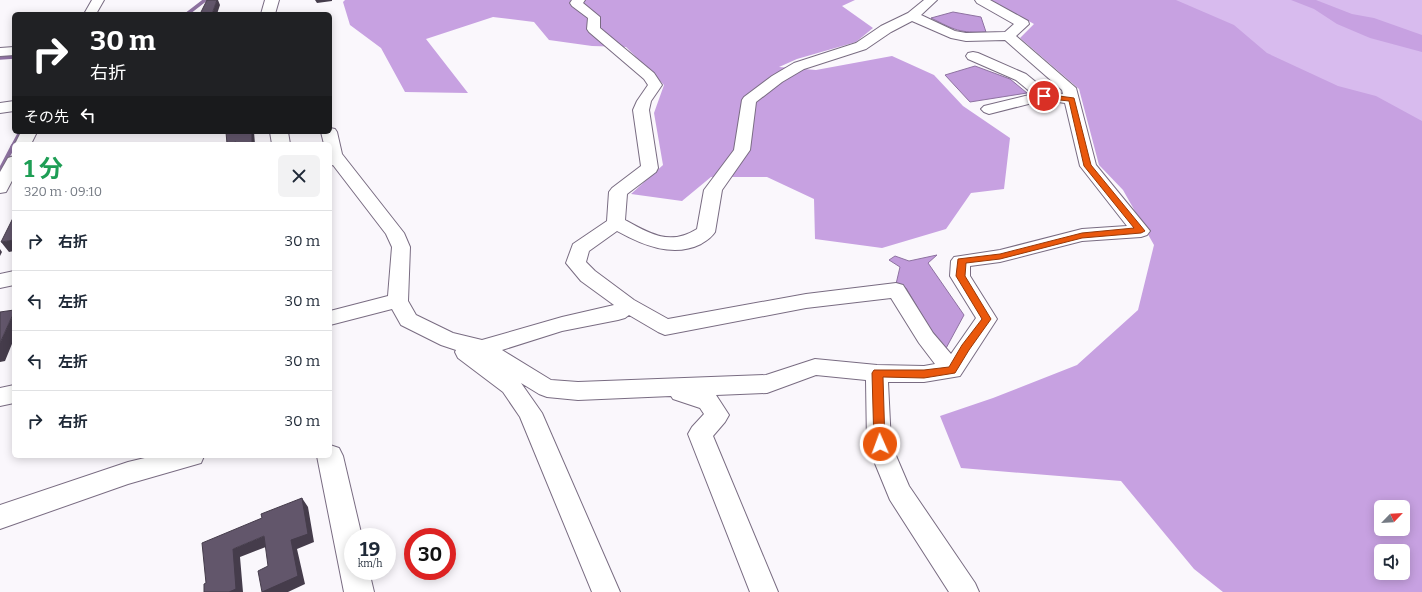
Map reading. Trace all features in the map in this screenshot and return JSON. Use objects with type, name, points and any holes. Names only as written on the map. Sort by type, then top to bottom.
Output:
[{"type":"highway","points":[[269,12],[272,0]]},
{"type":"highway","points":[[330,458],[345,528]]},
{"type":"highway","points":[[356,580],[359,592]]},
{"type":"street","points":[[91,12],[98,0]]},
{"type":"street","points":[[579,0],[576,3],[594,18],[594,29],[649,76],[655,86],[644,101],[641,110],[650,168],[618,192],[616,223]]},
{"type":"street","points":[[616,223],[637,234],[663,243],[684,243],[706,232],[713,190],[742,150],[749,100],[776,79],[798,66],[861,46],[886,29],[912,16],[931,0]]},
{"type":"street","points":[[912,16],[951,34],[966,37],[1008,36],[1022,24],[981,0]]},
{"type":"street","points":[[448,340],[482,348],[547,388],[578,391],[768,384],[815,367],[878,373],[924,374],[952,370],[987,319],[960,276],[961,261],[1000,256],[1082,235],[1141,231],[1088,166],[1069,88],[1008,36]]},
{"type":"street","points":[[0,52],[12,51]]},
{"type":"street","points":[[972,56],[1021,77],[1044,96]]},
{"type":"street","points":[[989,109],[1044,96],[1072,100]]},
{"type":"street","points":[[0,108],[12,106]]},
{"type":"street","points":[[332,158],[395,233],[401,247],[398,301],[408,320],[448,340],[473,356],[511,386],[530,413],[606,592]]},
{"type":"street","points":[[0,188],[12,165]]},
{"type":"street","points":[[616,223],[580,248],[576,263],[588,276],[627,305],[665,326],[806,301],[896,290],[926,338],[952,370]]},
{"type":"street","points":[[0,281],[12,278]]},
{"type":"street","points":[[332,318],[398,301]]},
{"type":"street","points":[[482,348],[562,324],[618,313],[627,305]]},
{"type":"street","points":[[878,373],[880,444],[899,492],[965,592]]},
{"type":"street","points":[[666,388],[708,401],[717,415],[700,434],[764,592]]},
{"type":"street","points":[[0,397],[12,394]]},
{"type":"street","points":[[0,517],[128,473],[184,458]]},
{"type":"shaded area","points":[[345,0],[855,0],[842,6],[873,28],[856,42],[797,59],[779,67],[816,70],[892,56],[934,75],[963,106],[1010,138],[1004,189],[971,193],[946,229],[882,248],[815,239],[814,199],[767,177],[711,177],[682,201],[631,194],[663,165],[654,113],[664,85],[626,47],[592,46],[549,40],[534,22],[493,17],[426,39],[468,93],[405,92],[381,48],[350,25],[343,2]]},
{"type":"shaded area","points":[[991,0],[1176,0],[1234,25],[1267,53],[1338,86],[1376,96],[1422,121],[1422,592],[1223,592],[1194,569],[1121,481],[961,468],[940,416],[993,398],[1077,365],[1138,310],[1154,245],[1123,190],[1099,165],[1079,89],[1020,38],[1034,24]]},
{"type":"shaded area","points":[[1160,0],[1422,0],[1422,135]]},
{"type":"shaded area","points":[[1291,0],[1316,0],[1352,14],[1374,18],[1422,35],[1422,52],[1370,38],[1337,24],[1314,9]]},
{"type":"shaded area","points":[[953,12],[981,17],[986,32],[957,30],[931,18]]},
{"type":"shaded area","points":[[975,66],[1010,79],[1027,93],[970,102],[945,75]]},
{"type":"shaded area","points":[[937,255],[928,263],[964,315],[944,352],[906,288],[896,284],[900,267],[889,260],[895,256],[909,261]]},
{"type":"building","points":[[207,0],[217,0],[213,12],[201,12]]},
{"type":"building","points":[[226,134],[252,134],[252,142],[227,142]]},
{"type":"building","points":[[12,220],[12,240],[1,242]]},
{"type":"building","points":[[12,310],[12,316],[0,343],[0,312]]},
{"type":"building","points":[[302,498],[308,534],[291,540],[298,576],[262,592],[258,571],[268,566],[264,536],[233,549],[236,589],[229,592],[204,592],[204,584],[206,583],[202,543],[262,518],[261,514]]},
{"type":"waterway","points":[[190,12],[205,0]]},
{"type":"waterway","points":[[0,58],[12,57]]},
{"type":"waterway","points":[[15,142],[19,134]]},
{"type":"waterway","points":[[0,171],[12,148]]},
{"type":"route","points":[[880,444],[878,373],[924,374],[952,370],[987,319],[960,276],[961,261],[1000,256],[1082,235],[1141,231],[1088,166],[1072,100],[1044,96]]}]
